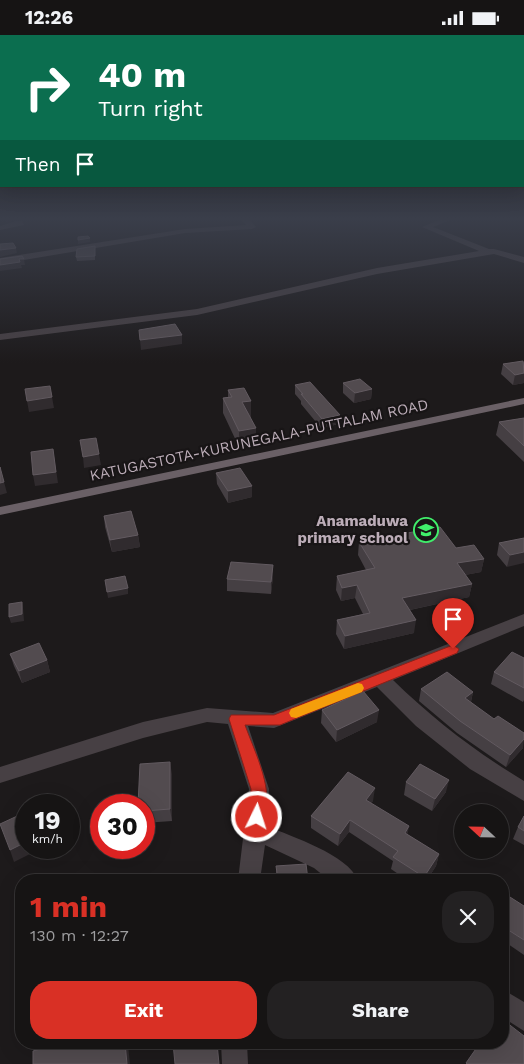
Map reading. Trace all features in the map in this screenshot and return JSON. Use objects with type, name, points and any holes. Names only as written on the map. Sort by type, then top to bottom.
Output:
[{"type":"highway","name":"KATUGASTOTA-KURUNEGALA-PUTTALAM ROAD","points":[[0,511],[524,401]]},
{"type":"street","points":[[0,337],[197,312],[400,267]]},
{"type":"street","points":[[0,775],[143,730],[208,715],[274,721],[524,620]]},
{"type":"street","points":[[381,679],[423,721],[477,763],[524,792]]},
{"type":"street","points":[[236,719],[259,789],[256,831],[250,874]]},
{"type":"street","points":[[256,831],[322,861],[339,874]]},
{"type":"street","points":[[509,1006],[524,1018]]},
{"type":"street","points":[[234,1049],[235,1064]]},
{"type":"building","points":[[175,324],[182,335],[140,340],[139,330]]},
{"type":"building","points":[[523,361],[524,373],[515,375],[503,364]]},
{"type":"building","points":[[360,379],[372,389],[355,393],[343,383]]},
{"type":"building","points":[[310,382],[340,415],[322,419],[295,385]]},
{"type":"building","points":[[50,386],[52,397],[27,401],[25,389]]},
{"type":"building","points":[[244,388],[251,401],[242,402],[256,428],[239,431],[223,398],[232,397],[228,390]]},
{"type":"building","points":[[524,418],[524,446],[499,422]]},
{"type":"building","points":[[96,438],[99,454],[83,457],[80,440]]},
{"type":"building","points":[[53,449],[56,472],[33,475],[31,452]]},
{"type":"building","points":[[0,467],[4,482],[0,483]]},
{"type":"building","points":[[240,468],[252,486],[228,491],[216,473]]},
{"type":"building","points":[[131,511],[138,535],[110,540],[104,516]]},
{"type":"building","points":[[440,527],[456,548],[474,545],[484,559],[457,563],[472,584],[402,598],[416,620],[345,636],[337,620],[370,613],[357,585],[342,588],[337,576],[375,568],[359,542]]},
{"type":"building","points":[[524,538],[524,552],[510,555],[499,543]]},
{"type":"building","points":[[231,562],[273,565],[271,582],[227,579]]},
{"type":"building","points":[[125,576],[128,588],[107,592],[105,580]]},
{"type":"building","points":[[22,602],[22,614],[9,617],[9,604]]},
{"type":"building","points":[[39,643],[47,660],[19,671],[10,654]]},
{"type":"building","points":[[512,652],[524,658],[524,688],[494,672]]},
{"type":"building","points":[[447,672],[473,692],[465,698],[494,719],[498,716],[524,733],[524,739],[510,755],[460,721],[421,689]]},
{"type":"building","points":[[363,691],[379,710],[337,730],[322,710]]},
{"type":"building","points":[[170,762],[170,809],[155,810],[155,794],[139,794],[140,764]]},
{"type":"building","points":[[420,764],[449,780],[435,799],[406,782]]},
{"type":"building","points":[[348,772],[375,788],[366,800],[409,826],[405,833],[439,854],[426,874],[419,874],[393,857],[398,851],[350,820],[340,834],[311,816]]},
{"type":"building","points":[[524,816],[524,831],[518,827]]},
{"type":"building","points":[[15,817],[15,848],[10,850],[0,824]]},
{"type":"building","points":[[306,864],[307,874],[277,874],[276,866]]},
{"type":"building","points":[[509,896],[524,906],[524,940],[509,930]]},
{"type":"building","points":[[509,1024],[524,1036],[524,1064],[466,1063],[476,1049],[509,1049]]},
{"type":"building","points":[[40,1049],[126,1049],[127,1064],[33,1064],[33,1051]]},
{"type":"building","points":[[174,1049],[218,1049],[219,1064],[175,1064]]},
{"type":"slow traffic","points":[[296,713],[358,688]]},
{"type":"place","name":"Anamaduwa primary school","points":[[426,530]]},
{"type":"route","points":[[257,817],[259,789],[236,719],[274,721],[453,649]]}]
